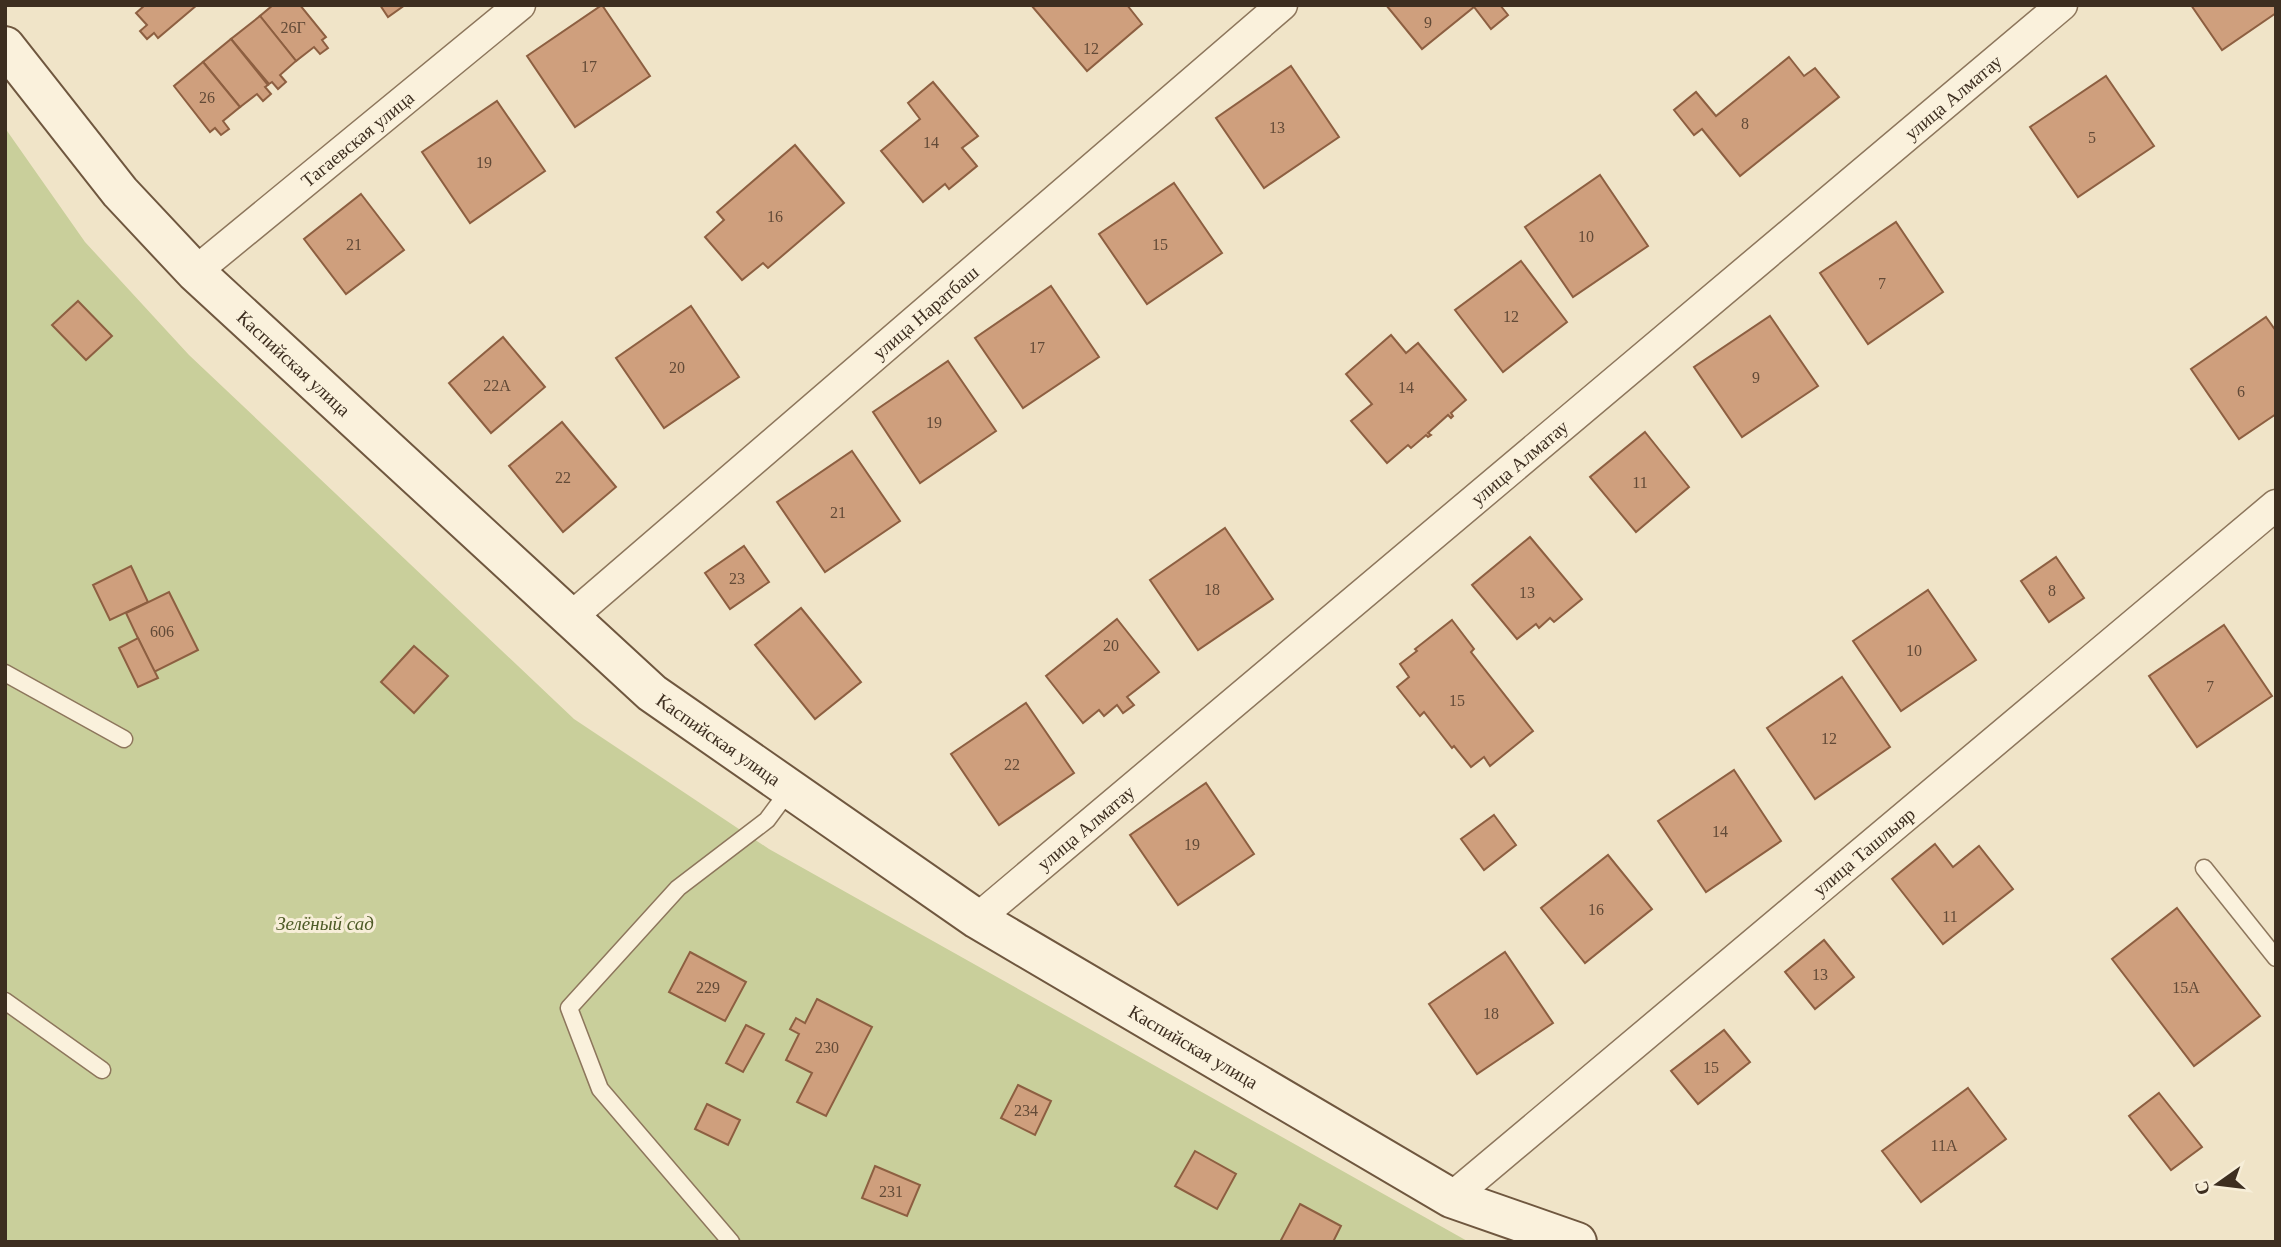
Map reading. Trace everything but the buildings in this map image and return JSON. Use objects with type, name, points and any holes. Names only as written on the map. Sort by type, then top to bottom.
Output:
[{"type":"street","name":"Тагаевская улица","points":[[195,272],[520,5]]},
{"type":"street","name":"улица Наратбаш","points":[[570,618],[1282,5]]},
{"type":"street","name":"улица Алматау","points":[[976,919],[2062,5]]},
{"type":"street","name":"Каспийская улица","points":[[5,46],[120,192],[195,272],[652,693],[976,919],[1451,1198],[1577,1242]]},
{"type":"street","name":"улица Ташлыяр","points":[[1451,1198],[2276,505]]},
{"type":"lane","points":[[5,673],[124,740]]},
{"type":"lane","points":[[731,1242],[600,1089],[569,1008],[678,888],[767,820],[790,789]]},
{"type":"lane","points":[[2204,868],[2276,958]]},
{"type":"lane","points":[[5,1001],[102,1070]]},
{"type":"green space","name":"Зелёный сад","points":[[5,128],[85,242],[189,355],[574,719],[769,849],[1469,1242],[5,1242]]}]
